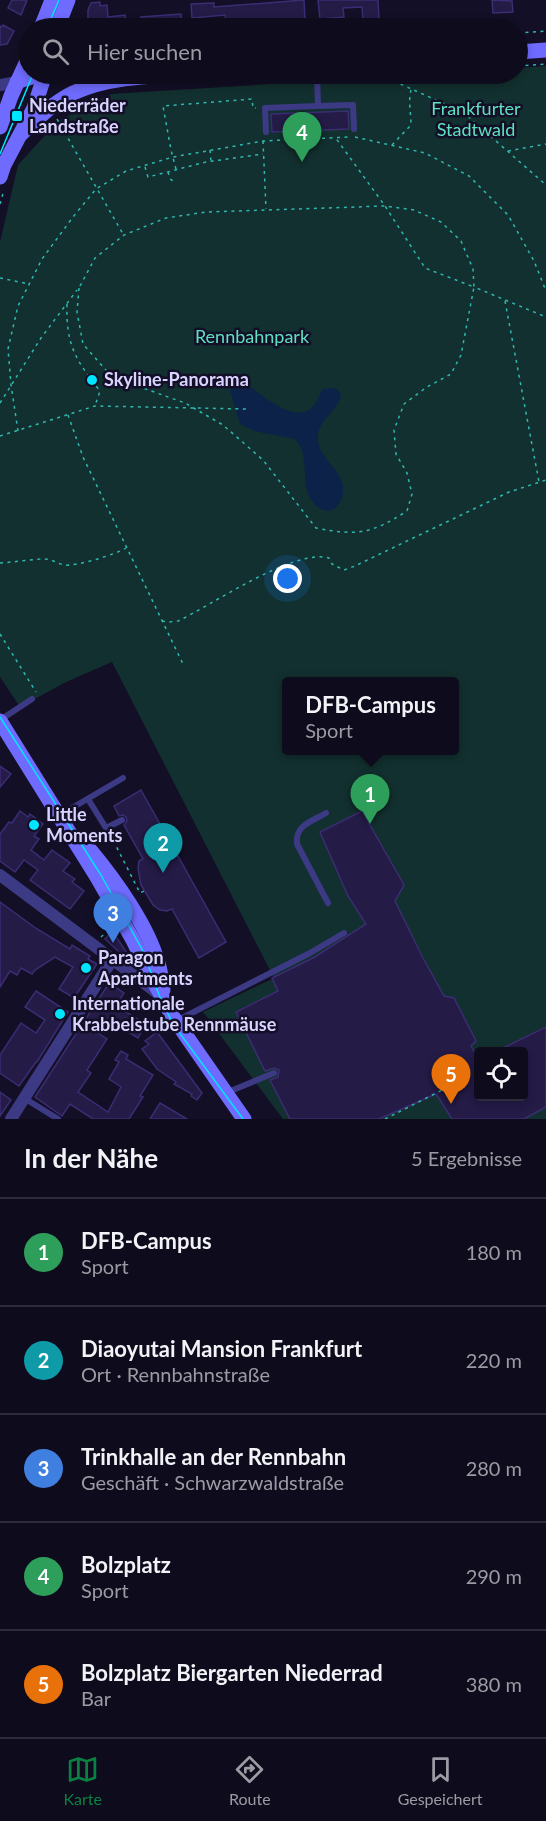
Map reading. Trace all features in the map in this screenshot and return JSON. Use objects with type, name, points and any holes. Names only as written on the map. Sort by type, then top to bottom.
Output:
[{"type":"main road","points":[[45,18],[52,0]]},
{"type":"main road","points":[[61,18],[68,0]]},
{"type":"main road","points":[[528,51],[546,50]]},
{"type":"main road","points":[[0,127],[17,82]]},
{"type":"main road","points":[[1,170],[21,134],[42,84]]},
{"type":"main road","points":[[21,134],[54,105],[93,84]]},
{"type":"main road","points":[[0,721],[98,877],[164,994],[176,1021],[244,1119]]},
{"type":"main road","points":[[62,819],[99,862],[118,878],[158,961],[164,994]]},
{"type":"street","points":[[0,85],[17,82]]},
{"type":"street","points":[[0,875],[112,960],[164,994]]},
{"type":"street","points":[[11,1119],[112,960]]},
{"type":"lane","points":[[317,84],[318,106]]},
{"type":"lane","points":[[266,132],[265,108],[318,106],[353,105],[354,129]]},
{"type":"lane","points":[[0,721],[34,696]]},
{"type":"lane","points":[[62,819],[88,799],[123,778]]},
{"type":"lane","points":[[88,799],[106,828],[122,820]]},
{"type":"lane","points":[[326,813],[298,830],[296,836],[297,844],[328,903]]},
{"type":"lane","points":[[99,862],[101,875],[141,948],[153,978],[164,994]]},
{"type":"lane","points":[[176,1021],[191,1011],[310,953],[344,933]]},
{"type":"lane","points":[[225,1093],[274,1073]]},
{"type":"lane","points":[[24,1098],[58,1119]]},
{"type":"path","points":[[528,32],[546,31]]},
{"type":"path","points":[[528,65],[546,64]]},
{"type":"path","points":[[400,84],[463,112],[546,185]]},
{"type":"path","points":[[392,145],[411,125],[411,111],[408,103],[411,89]]},
{"type":"path","points":[[176,170],[163,106],[252,99],[253,108],[265,108]]},
{"type":"path","points":[[55,115],[124,235]]},
{"type":"path","points":[[335,137],[385,206],[425,268],[546,317]]},
{"type":"path","points":[[18,430],[8,349],[18,306],[42,259],[96,189],[126,171],[172,157],[263,141],[335,137],[355,137],[425,153],[470,176],[508,214],[534,261],[546,291]]},
{"type":"path","points":[[263,141],[266,209]]},
{"type":"path","points":[[507,151],[546,144]]},
{"type":"path","points":[[209,149],[211,161]]},
{"type":"path","points":[[145,165],[148,177],[211,161],[263,154]]},
{"type":"path","points":[[168,172],[170,178],[176,182]]},
{"type":"path","points":[[0,403],[41,338],[79,288],[95,258],[124,235],[166,218],[206,212],[385,206],[414,210],[441,222],[461,241],[473,269],[474,287],[461,355],[451,374],[404,404],[394,430],[396,454],[407,474],[412,494],[407,511],[385,525],[360,533],[316,528],[263,460],[223,425],[166,395],[112,376],[83,344],[77,312],[79,288]]},
{"type":"path","points":[[0,278],[29,284]]},
{"type":"path","points":[[505,300],[540,483]]},
{"type":"path","points":[[67,303],[66,326],[71,347],[81,366],[100,391],[95,406]]},
{"type":"path","points":[[0,436],[95,406],[246,409]]},
{"type":"path","points":[[68,415],[83,458],[183,664]]},
{"type":"path","points":[[162,621],[178,621],[257,578],[297,560],[321,555],[329,558],[332,564],[344,570],[355,566],[509,492],[546,480]]},
{"type":"path","points":[[0,563],[44,558],[65,565],[79,564],[111,553],[118,553],[126,548]]},
{"type":"path","points":[[0,634],[34,696]]},
{"type":"path","points":[[106,828],[140,893],[144,891]]},
{"type":"path","points":[[99,939],[113,925]]},
{"type":"path","points":[[385,1119],[452,1085]]},
{"type":"green space","points":[[546,66],[546,1119],[283,1119],[203,1012],[274,978],[112,662],[66,682],[20,707],[0,677],[0,242],[18,165],[58,121],[111,94],[270,84],[528,84],[528,67]]},
{"type":"water","points":[[243,381],[275,404],[294,412],[310,409],[322,389],[336,388],[341,394],[340,400],[318,434],[322,453],[341,479],[343,495],[337,507],[325,511],[312,501],[307,490],[302,449],[295,439],[254,431],[240,424],[230,390],[235,382]]},
{"type":"building","points":[[12,0],[27,0],[21,15],[8,8]]},
{"type":"building","points":[[304,0],[305,18],[226,18],[225,15],[192,18],[191,4],[214,3],[214,7]]},
{"type":"building","points":[[318,0],[378,0],[379,18],[363,18],[362,7],[343,8],[344,17],[320,18]]},
{"type":"building","points":[[492,0],[512,1],[513,12],[493,13]]},
{"type":"building","points":[[100,2],[100,6],[107,5],[108,17],[125,15],[125,18],[88,18],[91,3]]},
{"type":"building","points":[[181,14],[181,18],[141,18]]},
{"type":"building","points":[[3,25],[14,31],[7,44],[0,45],[0,26]]},
{"type":"building","points":[[348,111],[349,129],[272,132],[271,114]]},
{"type":"building","points":[[0,766],[11,774],[0,787]]},
{"type":"building","points":[[141,790],[226,942],[199,958],[172,909],[160,910],[153,905],[141,885],[138,869],[139,861],[143,859],[124,825],[127,821],[126,817],[119,816],[114,806]]},
{"type":"building","points":[[20,811],[28,817],[30,814],[43,824],[34,836],[39,839],[31,850],[44,860],[52,850],[70,863],[63,871],[75,879],[72,882],[84,891],[70,909],[30,880],[38,870],[24,860],[15,872],[0,861],[0,834],[9,822],[12,823]]},
{"type":"building","points":[[362,811],[404,885],[395,901],[423,958],[444,996],[454,998],[476,1041],[471,1046],[474,1052],[474,1101],[528,1101],[528,1047],[505,1047],[546,1027],[546,1107],[524,1119],[452,1119],[436,1094],[379,1119],[290,1119],[270,1080],[278,1077],[279,1070],[274,1068],[265,1071],[236,1012],[278,991],[272,978],[313,958],[366,924],[348,896],[320,832]]},
{"type":"building","points":[[0,902],[70,949],[72,945],[90,956],[88,959],[97,964],[74,998],[59,989],[73,967],[55,957],[32,974],[21,968],[17,975],[10,971],[0,987]]},
{"type":"building","points":[[111,933],[127,953],[128,960],[105,939]]},
{"type":"building","points":[[109,983],[124,993],[116,1006],[146,1024],[138,1038],[107,1019],[98,1033],[107,1039],[87,1070],[91,1073],[78,1092],[108,1112],[121,1087],[109,1079],[119,1062],[115,1060],[121,1051],[128,1055],[126,1059],[153,1075],[129,1119],[93,1119],[70,1104],[62,1116],[35,1097]]},
{"type":"building","points":[[36,991],[68,1012],[19,1086],[0,1073],[0,1055],[21,1023],[36,1033],[45,1020],[25,1007]]},
{"type":"building","points":[[157,1032],[202,1093],[197,1100],[157,1069],[142,1049],[149,1044],[145,1041]]},
{"type":"building","points":[[0,1092],[11,1100],[0,1116]]},
{"type":"building","points":[[160,1103],[187,1119],[150,1119]]},
{"type":"tram line","points":[[51,18],[59,0]]},
{"type":"tram line","points":[[0,154],[29,84]]},
{"type":"tram line","points":[[0,717],[101,875],[144,953],[159,995],[173,1024],[243,1119]]},
{"type":"place","name":"Niederräder Landstraße","points":[[17,116]]},
{"type":"place","name":"Bolzplatz","points":[[302,162]]},
{"type":"place","name":"Skyline-Panorama","points":[[92,380]]},
{"type":"place","name":"DFB-Campus","points":[[370,824]]},
{"type":"place","name":"Little Moments","points":[[34,825]]},
{"type":"place","name":"Diaoyutai Mansion Frankfurt","points":[[163,873]]},
{"type":"place","name":"Trinkhalle an der Rennbahn","points":[[113,943]]},
{"type":"place","name":"Paragon Apartments","points":[[86,968]]},
{"type":"place","name":"Internationale Krabbelstube Rennmäuse","points":[[60,1014]]},
{"type":"place","name":"Bolzplatz Biergarten Niederrad","points":[[451,1104]]},
{"type":"park label","name":"Frankfurter Stadtwald","points":[[476,119]]},
{"type":"park label","name":"Rennbahnpark","points":[[252,337]]}]
